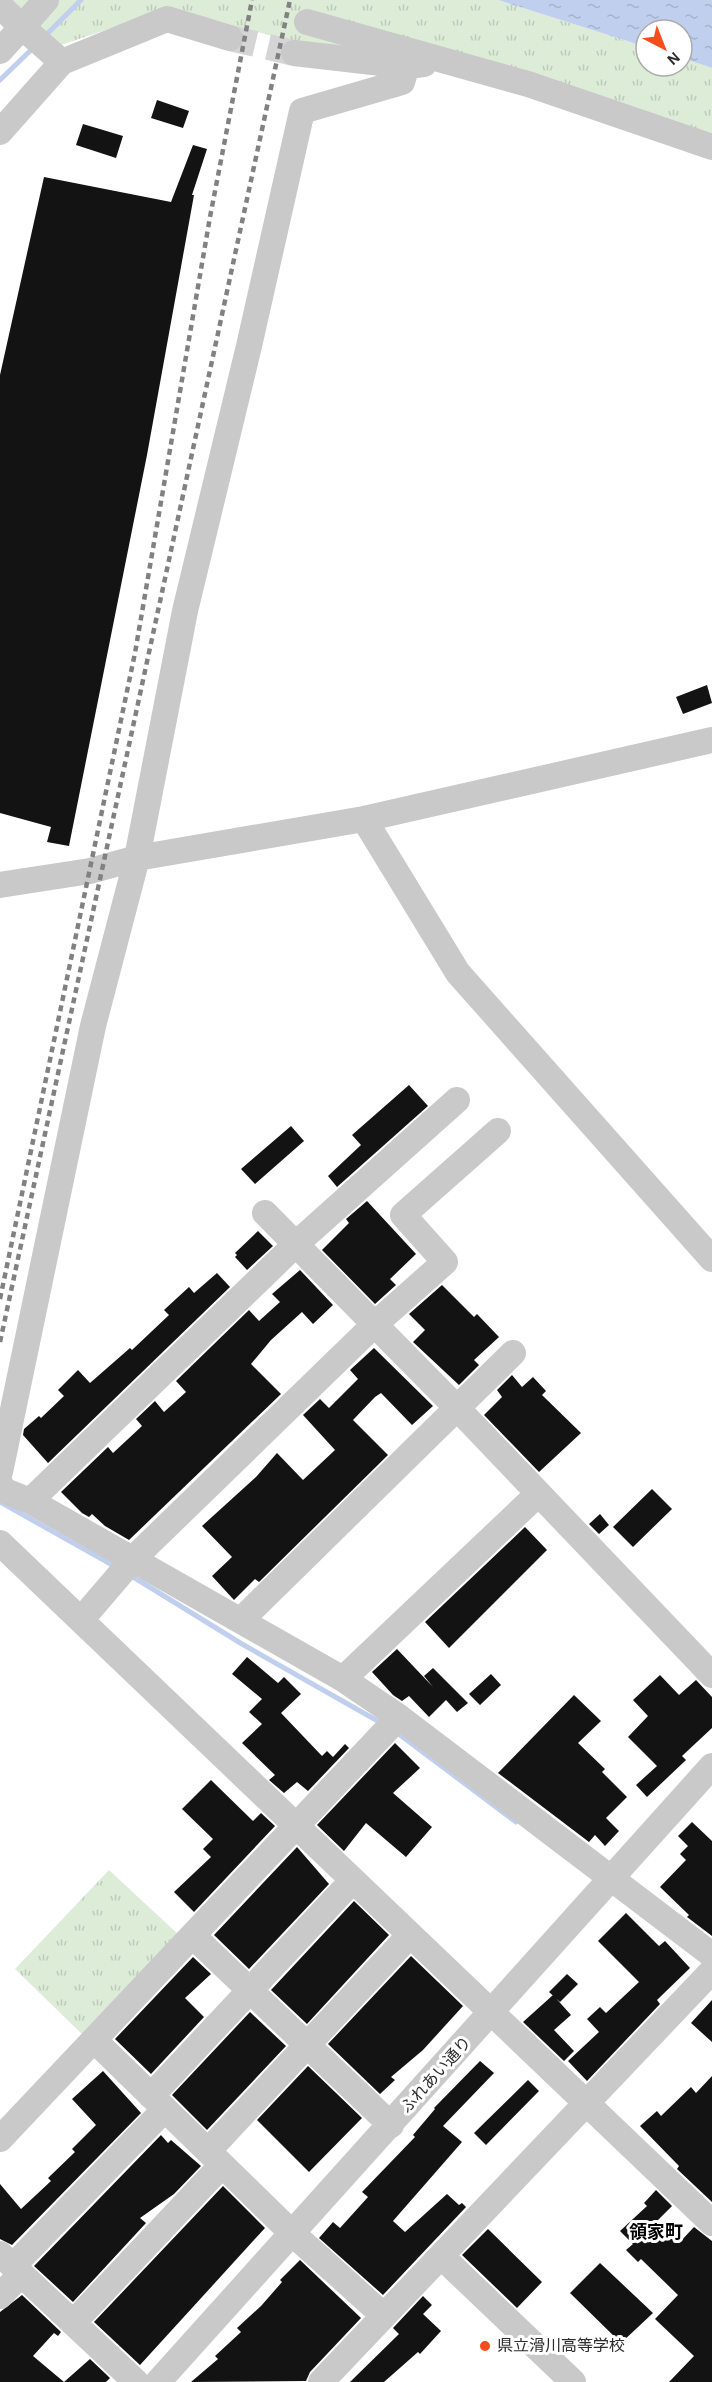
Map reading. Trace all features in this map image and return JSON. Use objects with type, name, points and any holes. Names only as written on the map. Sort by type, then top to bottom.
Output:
[{"type":"street","points":[[0,51],[46,0]]},
{"type":"street","points":[[0,6],[62,62]]},
{"type":"street","points":[[0,132],[62,62],[167,19],[231,38]]},
{"type":"street","points":[[307,22],[528,84],[712,147]]},
{"type":"street","points":[[294,53],[407,66],[451,62]]},
{"type":"street","points":[[0,1472],[93,1026],[137,858],[185,611],[249,346],[302,111],[402,82],[407,66]]},
{"type":"street","points":[[0,885],[90,871],[137,858],[364,819],[712,740]]},
{"type":"street","points":[[364,819],[458,973],[712,1259]]},
{"type":"street","points":[[30,1501],[296,1244],[457,1100]]},
{"type":"street","points":[[81,1620],[134,1558],[374,1325],[445,1262],[403,1215],[498,1131]]},
{"type":"street","points":[[265,1213],[457,1408],[712,1676]]},
{"type":"street","points":[[241,1620],[513,1353]]},
{"type":"street","points":[[0,1483],[3,1490],[30,1501],[134,1558],[343,1679],[399,1717],[712,1955]]},
{"type":"street","points":[[343,1679],[538,1494]]},
{"type":"street","points":[[0,1543],[712,2223]]},
{"type":"street","points":[[0,2139],[399,1717]]},
{"type":"street","name":"ふれあい通り","points":[[158,2382],[712,1766]]},
{"type":"street","points":[[0,2296],[12,2265],[158,2102],[250,1990],[353,1880]]},
{"type":"street","points":[[73,2323],[215,2158],[306,2044],[410,1935]]},
{"type":"street","points":[[193,1936],[391,2125]]},
{"type":"street","points":[[321,2382],[712,1971]]},
{"type":"street","points":[[94,2040],[292,2234],[383,2315]]},
{"type":"street","points":[[441,2256],[573,2382]]},
{"type":"street","points":[[12,2265],[135,2382]]},
{"type":"green space","points":[[7,0],[498,0],[634,43],[634,78],[694,78],[694,62],[712,68],[712,138],[631,107],[316,48],[171,8],[58,46]]},
{"type":"green space","points":[[109,1870],[180,1936],[85,2037],[15,1969]]},
{"type":"water","points":[[498,0],[712,0],[712,68],[694,62],[694,18],[634,18],[634,43]]},
{"type":"building","points":[[157,100],[189,111],[183,128],[151,118]]},
{"type":"building","points":[[83,124],[123,136],[116,158],[76,145]]},
{"type":"building","points":[[193,145],[207,149],[192,195],[194,195],[147,455],[69,846],[47,842],[51,827],[0,813],[0,375],[44,177],[171,202]]},
{"type":"building","points":[[707,685],[712,703],[683,714],[676,697]]},
{"type":"building","points":[[409,1085],[428,1106],[337,1187],[328,1176],[361,1145],[352,1135]]},
{"type":"building","points":[[291,1126],[304,1141],[255,1184],[241,1169]]},
{"type":"building","points":[[367,1201],[416,1254],[390,1279],[396,1285],[375,1304],[322,1250],[349,1223],[346,1219]]},
{"type":"building","points":[[258,1231],[273,1246],[247,1270],[235,1257],[237,1255],[235,1253]]},
{"type":"building","points":[[300,1270],[333,1305],[313,1324],[302,1312],[271,1340],[251,1364],[281,1394],[129,1540],[105,1526],[92,1514],[89,1517],[82,1513],[61,1492],[108,1447],[113,1453],[142,1426],[136,1419],[155,1401],[164,1412],[186,1392],[176,1381],[249,1310],[259,1321],[280,1302],[272,1294]]},
{"type":"building","points":[[217,1273],[230,1287],[48,1463],[23,1435],[24,1429],[39,1416],[41,1418],[64,1396],[58,1390],[78,1370],[90,1383],[130,1348],[132,1350],[169,1315],[164,1310],[189,1287],[194,1293]]},
{"type":"building","points":[[442,1285],[474,1317],[477,1314],[499,1337],[474,1360],[479,1365],[459,1385],[413,1342],[425,1330],[409,1314]]},
{"type":"building","points":[[374,1348],[433,1406],[412,1425],[381,1393],[375,1397],[353,1420],[388,1455],[259,1582],[255,1579],[234,1600],[212,1576],[232,1557],[202,1526],[256,1477],[277,1453],[303,1480],[335,1450],[303,1415],[320,1399],[329,1408],[358,1379],[350,1370]]},
{"type":"building","points":[[512,1375],[522,1387],[533,1377],[546,1391],[542,1395],[581,1433],[539,1472],[484,1415],[502,1397],[497,1390]]},
{"type":"building","points":[[652,1489],[672,1509],[633,1547],[613,1527]]},
{"type":"building","points":[[600,1514],[609,1525],[599,1534],[589,1524]]},
{"type":"building","points":[[525,1527],[547,1550],[449,1648],[425,1622]]},
{"type":"building","points":[[397,1649],[433,1687],[424,1676],[433,1668],[468,1703],[457,1712],[446,1700],[429,1717],[409,1696],[402,1701],[393,1695],[372,1672]]},
{"type":"building","points":[[247,1657],[278,1683],[284,1677],[301,1694],[281,1713],[322,1756],[327,1751],[333,1757],[345,1744],[349,1748],[308,1791],[297,1782],[284,1793],[269,1780],[275,1775],[242,1743],[262,1724],[249,1712],[262,1699],[232,1674]]},
{"type":"building","points":[[491,1674],[501,1685],[480,1705],[469,1694]]},
{"type":"building","points":[[660,1675],[679,1695],[696,1680],[712,1697],[712,1728],[682,1756],[686,1760],[647,1797],[636,1785],[657,1766],[628,1737],[648,1716],[633,1700]]},
{"type":"building","points":[[574,1695],[601,1721],[578,1743],[605,1769],[602,1772],[627,1797],[606,1818],[619,1831],[605,1846],[595,1835],[589,1842],[498,1773]]},
{"type":"building","points":[[395,1743],[420,1768],[393,1793],[432,1827],[406,1857],[366,1823],[344,1851],[317,1825]]},
{"type":"building","points":[[211,1780],[253,1821],[261,1813],[275,1826],[194,1912],[174,1892],[211,1857],[203,1849],[213,1839],[182,1809]]},
{"type":"building","points":[[692,1822],[712,1841],[712,1936],[687,1917],[689,1915],[660,1887],[686,1860],[680,1854],[688,1846],[678,1836]]},
{"type":"building","points":[[297,1847],[329,1884],[249,1969],[214,1935]]},
{"type":"building","points":[[354,1901],[389,1935],[307,2024],[271,1990]]},
{"type":"building","points":[[626,1913],[659,1946],[665,1941],[690,1968],[657,2000],[660,2004],[587,2081],[568,2061],[599,2032],[587,2019],[600,2007],[606,2013],[639,1982],[598,1941]]},
{"type":"building","points":[[411,1956],[463,2006],[423,2050],[391,2077],[395,2080],[380,2094],[328,2044]]},
{"type":"building","points":[[193,1957],[211,1974],[185,1998],[204,2017],[151,2074],[115,2039]]},
{"type":"building","points":[[567,1974],[578,1984],[560,2002],[549,1992]]},
{"type":"building","points":[[553,1995],[571,2015],[554,2030],[574,2051],[564,2061],[523,2022]]},
{"type":"building","points":[[712,2000],[712,2042],[691,2023]]},
{"type":"building","points":[[250,2012],[286,2046],[207,2130],[172,2095]]},
{"type":"building","points":[[480,2061],[494,2073],[443,2126],[462,2142],[393,2221],[405,2232],[447,2194],[459,2205],[462,2203],[466,2207],[383,2295],[319,2238],[333,2222],[340,2228],[368,2197],[362,2192],[415,2137],[413,2135],[434,2108]]},
{"type":"building","points":[[308,2066],[362,2118],[309,2172],[257,2120]]},
{"type":"building","points":[[103,2071],[141,2113],[12,2245],[0,2239],[0,2184],[21,2209],[51,2181],[48,2178],[75,2152],[72,2149],[96,2125],[72,2099]]},
{"type":"building","points":[[712,2076],[712,2202],[677,2169],[679,2166],[640,2126],[657,2111],[661,2116],[691,2087],[696,2093]]},
{"type":"building","points":[[528,2080],[539,2091],[486,2145],[474,2133]]},
{"type":"building","points":[[161,2135],[168,2143],[171,2140],[201,2166],[174,2194],[140,2218],[146,2223],[73,2302],[34,2266]]},
{"type":"building","points":[[223,2186],[265,2228],[140,2365],[94,2322]]},
{"type":"building","points":[[656,2190],[672,2206],[657,2221],[679,2243],[694,2227],[712,2241],[712,2382],[669,2382],[694,2356],[655,2319],[678,2295],[641,2259],[638,2262],[626,2250],[633,2244],[620,2231],[647,2206],[644,2203]]},
{"type":"building","points":[[488,2229],[542,2282],[517,2308],[462,2255]]},
{"type":"building","points":[[300,2260],[361,2318],[310,2372],[306,2381],[191,2382],[218,2359],[215,2356],[241,2332],[237,2328],[261,2306],[282,2282],[280,2280]]},
{"type":"building","points":[[600,2263],[653,2313],[621,2343],[570,2293]]},
{"type":"building","points":[[22,2295],[61,2332],[58,2336],[54,2333],[33,2356],[64,2382],[0,2382],[0,2312]]},
{"type":"building","points":[[423,2296],[432,2305],[423,2314],[441,2331],[420,2354],[418,2352],[384,2382],[350,2382],[399,2334],[393,2328]]},
{"type":"building","points":[[90,2359],[110,2378],[106,2382],[64,2382]]},
{"type":"waterway","points":[[44,37],[81,0]]},
{"type":"waterway","points":[[0,80],[33,48]]},
{"type":"waterway","points":[[0,1502],[116,1567]]},
{"type":"waterway","points":[[130,1575],[242,1644],[383,1724]]},
{"type":"waterway","points":[[396,1732],[516,1822]]},
{"type":"tunnel","points":[[230,38],[294,53]]},
{"type":"railway","points":[[0,1299],[135,653],[210,217],[252,0]]},
{"type":"railway","points":[[0,1342],[290,0]]},
{"type":"place","name":"県立滑川高等学校","points":[[485,2346]]},
{"type":"district","name":"領家町","points":[[656,2233]]}]
